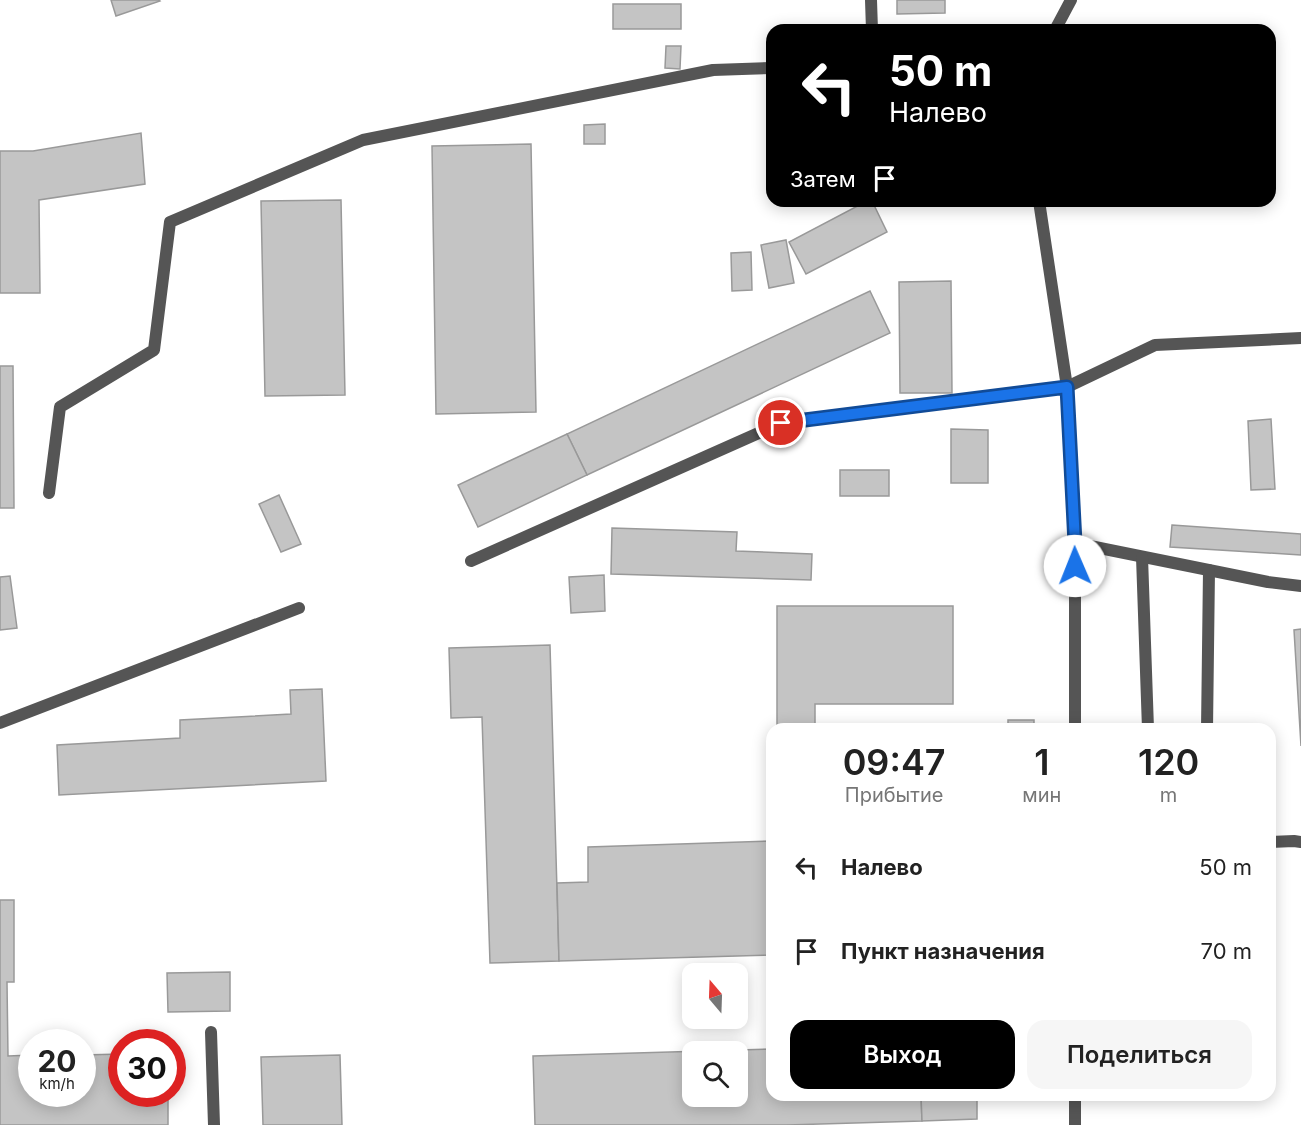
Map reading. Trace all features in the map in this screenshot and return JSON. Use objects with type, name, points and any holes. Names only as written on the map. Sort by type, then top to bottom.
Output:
[{"type":"street","points":[[871,0],[872,24]]},
{"type":"street","points":[[1058,24],[1071,0]]},
{"type":"street","points":[[50,494],[60,406],[154,350],[170,222],[363,140],[713,70],[766,68]]},
{"type":"street","points":[[1040,207],[1067,387],[1075,543],[1075,723]]},
{"type":"street","points":[[471,561],[781,423],[1067,387],[1155,345],[1301,338]]},
{"type":"street","points":[[1075,543],[1268,582],[1301,586]]},
{"type":"street","points":[[1142,557],[1148,723]]},
{"type":"street","points":[[1207,723],[1209,570]]},
{"type":"street","points":[[0,723],[299,608]]},
{"type":"street","points":[[1276,842],[1301,842]]},
{"type":"street","points":[[211,1032],[214,1125]]},
{"type":"street","points":[[1075,1101],[1075,1125]]},
{"type":"building","points":[[111,0],[159,0],[160,1],[116,16]]},
{"type":"building","points":[[897,0],[945,0],[945,13],[897,14]]},
{"type":"building","points":[[613,4],[681,4],[681,29],[613,29]]},
{"type":"building","points":[[666,46],[681,46],[680,69],[665,68]]},
{"type":"building","points":[[605,124],[605,144],[584,144],[584,125]]},
{"type":"building","points":[[141,133],[145,184],[39,200],[40,293],[0,293],[0,151],[33,151]]},
{"type":"building","points":[[531,144],[536,412],[436,414],[432,146]]},
{"type":"building","points":[[341,200],[345,395],[265,396],[261,201]]},
{"type":"building","points":[[856,207],[875,207],[887,232],[806,274],[789,242]]},
{"type":"building","points":[[786,240],[794,283],[769,288],[761,245]]},
{"type":"building","points":[[751,252],[752,290],[732,291],[731,253]]},
{"type":"building","points":[[951,281],[952,393],[900,393],[899,282]]},
{"type":"building","points":[[870,291],[890,333],[587,475],[567,434]]},
{"type":"building","points":[[0,366],[13,366],[14,508],[0,508]]},
{"type":"building","points":[[1271,419],[1275,489],[1251,490],[1248,421]]},
{"type":"building","points":[[951,429],[988,430],[988,483],[951,483]]},
{"type":"building","points":[[567,434],[587,475],[478,527],[458,485]]},
{"type":"building","points":[[840,470],[889,470],[889,496],[840,496]]},
{"type":"building","points":[[279,495],[301,544],[281,552],[259,504]]},
{"type":"building","points":[[1172,525],[1301,534],[1301,555],[1170,547]]},
{"type":"building","points":[[612,528],[737,532],[736,551],[812,554],[811,580],[611,574]]},
{"type":"building","points":[[604,575],[605,611],[571,613],[569,577]]},
{"type":"building","points":[[10,576],[17,628],[0,630],[0,577]]},
{"type":"building","points":[[777,606],[953,606],[953,704],[815,704],[815,723],[777,723]]},
{"type":"building","points":[[1301,629],[1301,746],[1294,630]]},
{"type":"building","points":[[550,645],[559,961],[490,963],[482,717],[451,718],[449,648]]},
{"type":"building","points":[[322,689],[326,781],[59,795],[57,745],[180,738],[180,720],[291,714],[290,690]]},
{"type":"building","points":[[1008,720],[1034,720],[1034,723],[1008,723]]},
{"type":"building","points":[[766,841],[766,955],[559,961],[557,883],[588,882],[588,847]]},
{"type":"building","points":[[0,900],[14,900],[14,982],[7,982],[8,1056],[18,1056],[18,1107],[96,1107],[96,1055],[108,1054],[108,1107],[168,1107],[168,1125],[0,1125]]},
{"type":"building","points":[[230,972],[230,1011],[168,1012],[167,973]]},
{"type":"building","points":[[766,1049],[766,1101],[921,1101],[922,1121],[787,1125],[535,1125],[533,1056],[682,1052],[682,1107],[748,1107],[748,1050]]},
{"type":"building","points":[[340,1055],[342,1125],[263,1125],[261,1057]]},
{"type":"building","points":[[921,1101],[977,1101],[977,1119],[922,1121]]},
{"type":"route","points":[[781,423],[1067,387],[1075,566]]}]
